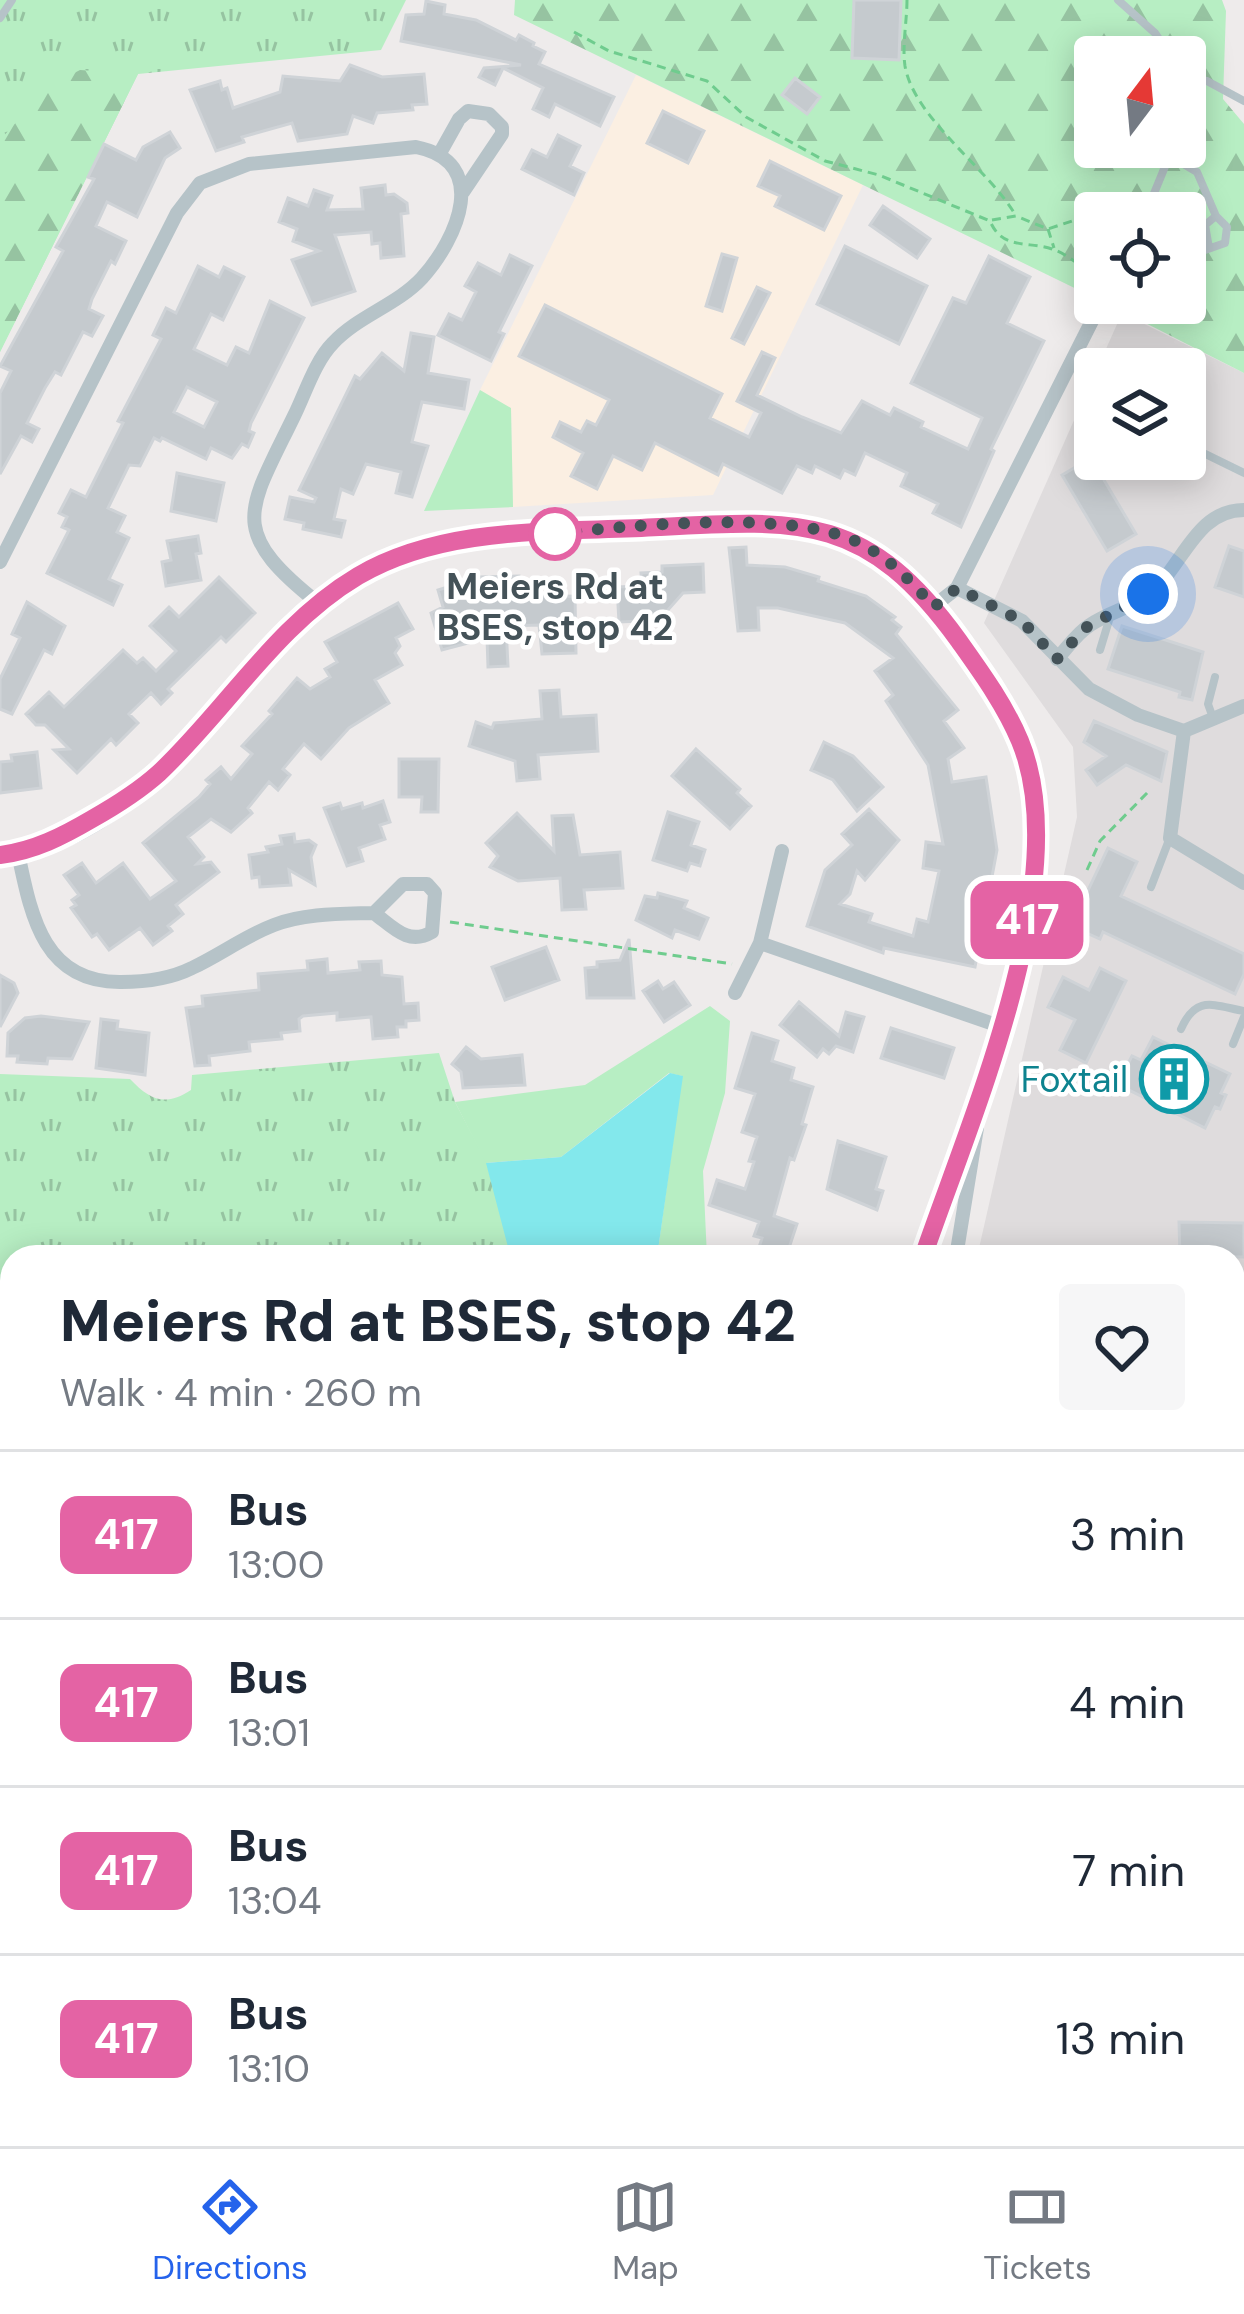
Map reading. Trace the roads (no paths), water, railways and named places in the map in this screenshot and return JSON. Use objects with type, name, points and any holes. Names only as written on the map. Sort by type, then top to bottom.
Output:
[{"type":"street","points":[[318,603],[272,564],[255,535],[251,514],[328,346],[422,279],[452,230],[463,192],[502,134],[502,127],[489,114],[468,112],[459,118],[440,153]]},
{"type":"street","points":[[0,562],[177,212],[200,183],[249,164],[416,147],[440,153],[459,176],[463,192]]},
{"type":"street","points":[[934,607],[957,588],[1091,324]]},
{"type":"street","points":[[1057,659],[1085,628],[1160,583],[1211,518],[1244,510]]},
{"type":"street","points":[[374,913],[406,937],[421,938],[432,932],[435,893],[427,884],[403,884],[374,913],[283,922],[161,979],[92,980],[63,964],[39,931],[9,854],[64,835],[120,803],[158,774],[318,603],[359,574],[416,550],[473,538],[738,523],[801,526],[848,538],[884,558],[934,607],[987,680],[1020,742],[1038,839],[1028,915],[1002,1027],[927,1245]]},
{"type":"street","points":[[957,588],[1022,621],[1090,689],[1138,715],[1184,730],[1244,706]]},
{"type":"street","points":[[1184,730],[1169,838],[1244,883]]},
{"type":"street","points":[[735,993],[760,943],[782,851]]},
{"type":"street","points":[[760,943],[1002,1027]]},
{"type":"street","points":[[958,1245],[985,1076]]},
{"type":"lane","points":[[0,18],[12,0]]},
{"type":"lane","points":[[1118,0],[1158,36]]},
{"type":"lane","points":[[1206,81],[1244,101]]},
{"type":"lane","points":[[1192,168],[1216,216],[1227,227],[1225,243],[1206,249]]},
{"type":"lane","points":[[1209,248],[1205,224],[1216,216]]},
{"type":"lane","points":[[1206,454],[1244,473]]},
{"type":"lane","points":[[1100,650],[1110,616]]},
{"type":"lane","points":[[1213,718],[1208,704],[1215,676]]},
{"type":"lane","points":[[1151,887],[1169,838]]},
{"type":"lane","points":[[1181,1029],[1189,1011],[1203,1004],[1244,1014],[1233,1044]]},
{"type":"water","points":[[670,1073],[683,1076],[659,1245],[507,1245],[486,1163],[561,1157]]},
{"type":"place","name":"Meiers Rd at BSES, stop 42","points":[[555,534]]},
{"type":"place","name":"Foxtail","points":[[1174,1079]]}]
